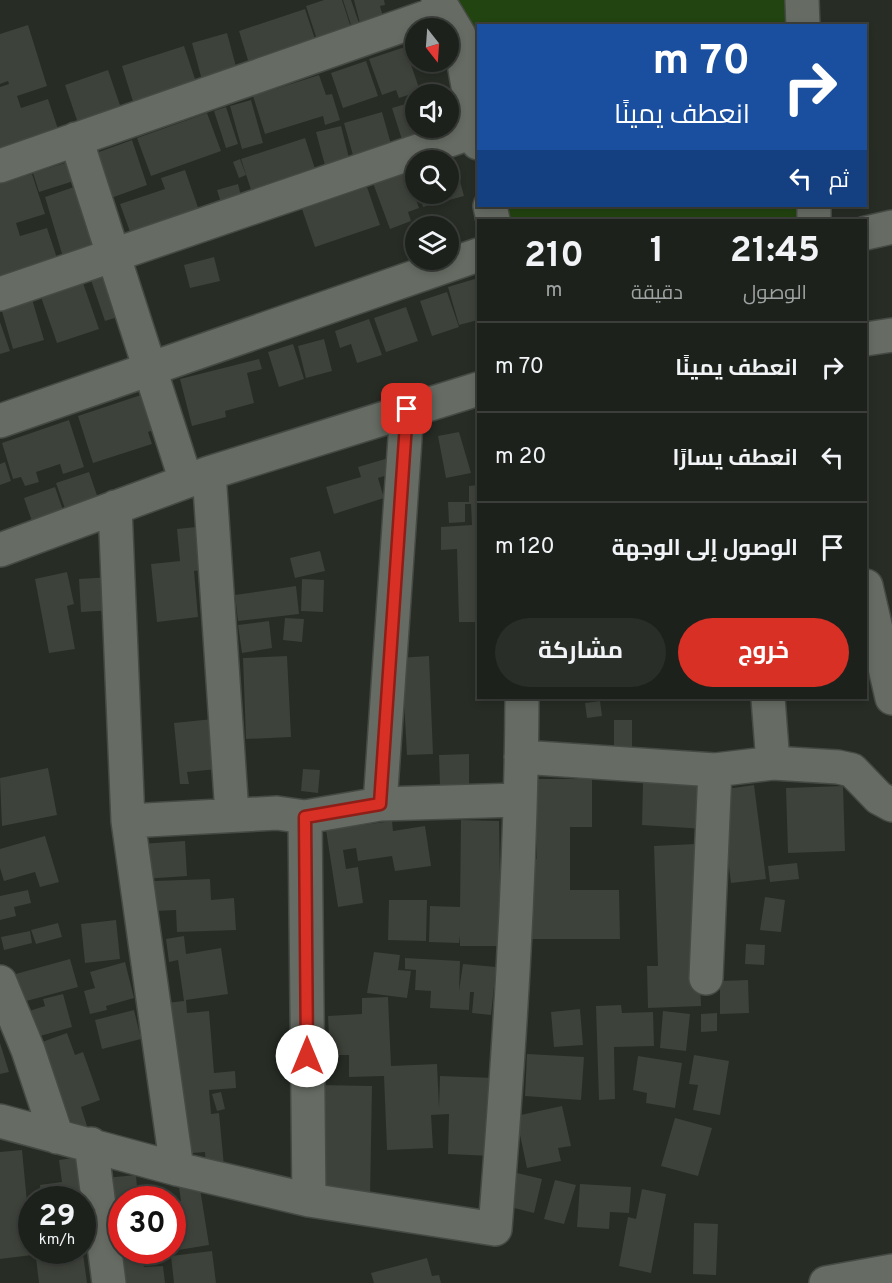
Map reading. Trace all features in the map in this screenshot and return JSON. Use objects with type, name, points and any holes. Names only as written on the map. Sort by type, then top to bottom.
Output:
[{"type":"street","points":[[802,0],[803,24]]},
{"type":"street","points":[[0,166],[441,6],[459,35],[477,137],[112,255],[0,294]]},
{"type":"street","points":[[76,139],[150,370],[198,477],[232,814]]},
{"type":"street","points":[[867,233],[892,228]]},
{"type":"street","points":[[0,422],[477,255]]},
{"type":"street","points":[[867,339],[892,335]]},
{"type":"street","points":[[0,550],[198,477],[407,409],[477,389]]},
{"type":"street","points":[[380,804],[407,409]]},
{"type":"street","points":[[115,507],[128,821],[177,1169]]},
{"type":"street","points":[[867,586],[892,581]]},
{"type":"street","points":[[867,590],[892,698]]},
{"type":"street","points":[[0,1121],[177,1169],[309,1200],[495,1229],[505,1104],[522,699]]},
{"type":"street","points":[[768,699],[773,763]]},
{"type":"street","points":[[521,757],[715,770],[773,763],[852,770],[879,798],[892,805]]},
{"type":"street","points":[[706,978],[715,770]]},
{"type":"street","points":[[128,821],[232,814],[278,813],[305,817],[380,804],[519,800]]},
{"type":"street","points":[[305,817],[309,1200]]},
{"type":"street","points":[[0,982],[28,1050],[57,1137]]},
{"type":"street","points":[[91,1144],[109,1283]]},
{"type":"street","points":[[846,1281],[891,1275]]},
{"type":"green space","points":[[456,0],[792,0],[793,24],[477,24],[477,112]]},
{"type":"green space","points":[[500,207],[799,207],[800,219],[504,219]]},
{"type":"building","points":[[324,0],[342,0],[353,34],[319,46],[306,6]]},
{"type":"building","points":[[343,0],[351,0],[359,23],[351,25]]},
{"type":"building","points":[[354,0],[384,0],[385,5],[380,6],[385,24],[362,31]]},
{"type":"building","points":[[305,9],[318,48],[251,70],[239,31]]},
{"type":"building","points":[[28,25],[47,86],[17,96],[21,108],[48,99],[61,138],[0,158],[0,87],[9,84],[8,81],[0,84],[0,34]]},
{"type":"building","points":[[227,33],[238,74],[203,84],[192,43]]},
{"type":"building","points":[[184,46],[198,88],[135,108],[122,66]]},
{"type":"building","points":[[405,47],[405,72],[414,72],[418,84],[405,84],[405,96],[399,98],[396,90],[382,95],[369,59]]},
{"type":"building","points":[[366,61],[378,96],[343,108],[331,73]]},
{"type":"building","points":[[108,70],[124,117],[81,132],[65,85]]},
{"type":"building","points":[[319,75],[326,95],[332,94],[340,120],[325,125],[323,116],[265,134],[253,96]]},
{"type":"building","points":[[251,100],[263,143],[242,149],[230,106]]},
{"type":"building","points":[[405,104],[405,138],[420,138],[404,146],[392,108]]},
{"type":"building","points":[[226,107],[238,144],[226,148],[214,111]]},
{"type":"building","points":[[382,112],[394,155],[356,166],[344,123]]},
{"type":"building","points":[[207,113],[221,151],[151,176],[137,138]]},
{"type":"building","points":[[341,126],[350,162],[326,169],[316,132]]},
{"type":"building","points":[[305,138],[319,181],[254,199],[241,159]]},
{"type":"building","points":[[132,140],[147,185],[111,198],[96,153]]},
{"type":"building","points":[[240,159],[246,175],[239,178],[233,162]]},
{"type":"building","points":[[71,161],[77,180],[39,192],[33,173]]},
{"type":"building","points":[[185,170],[201,216],[133,240],[120,204],[165,189],[161,178]]},
{"type":"building","points":[[405,171],[405,204],[418,204],[419,208],[408,212],[409,216],[405,216],[405,223],[390,229],[373,183]]},
{"type":"building","points":[[32,174],[45,214],[16,223],[20,236],[47,228],[61,270],[0,289],[0,184]]},
{"type":"building","points":[[459,178],[464,196],[459,197]]},
{"type":"building","points":[[238,184],[242,200],[222,206],[217,190]]},
{"type":"building","points":[[74,187],[104,255],[66,267],[45,197]]},
{"type":"building","points":[[367,187],[380,225],[315,247],[302,209]]},
{"type":"building","points":[[214,257],[220,281],[190,288],[184,265]]},
{"type":"building","points":[[111,274],[124,315],[105,321],[91,280]]},
{"type":"building","points":[[477,278],[477,320],[459,325],[448,287]]},
{"type":"building","points":[[83,283],[99,329],[57,343],[41,297]]},
{"type":"building","points":[[447,292],[459,327],[432,336],[420,301]]},
{"type":"building","points":[[32,299],[44,340],[13,349],[1,308]]},
{"type":"building","points":[[406,307],[418,341],[386,352],[374,318]]},
{"type":"building","points":[[369,319],[382,355],[357,363],[351,344],[340,348],[335,331]]},
{"type":"building","points":[[0,322],[10,351],[0,354]]},
{"type":"building","points":[[324,339],[332,371],[306,378],[298,346]]},
{"type":"building","points":[[293,344],[304,379],[279,387],[268,352]]},
{"type":"building","points":[[259,359],[262,369],[247,373],[254,403],[225,411],[226,417],[192,426],[180,379]]},
{"type":"building","points":[[147,393],[159,428],[148,432],[152,444],[93,463],[78,416]]},
{"type":"building","points":[[69,420],[84,467],[63,474],[60,464],[36,472],[39,482],[25,486],[21,477],[13,479],[2,443]]},
{"type":"building","points":[[459,432],[471,473],[446,478],[438,436]]},
{"type":"building","points":[[392,457],[397,472],[378,478],[384,498],[334,514],[326,487],[361,477],[358,467]]},
{"type":"building","points":[[5,462],[11,481],[0,485],[0,464]]},
{"type":"building","points":[[89,472],[102,510],[69,520],[56,483]]},
{"type":"building","points":[[477,485],[477,622],[459,622],[457,549],[441,550],[441,527],[472,525],[471,504],[465,504],[465,522],[449,523],[448,502],[469,502],[469,486]]},
{"type":"building","points":[[55,487],[66,519],[35,530],[24,498]]},
{"type":"building","points":[[206,526],[210,569],[194,571],[198,617],[157,622],[151,564],[180,561],[177,529]]},
{"type":"building","points":[[320,551],[325,571],[295,578],[290,558]]},
{"type":"building","points":[[67,572],[74,604],[67,606],[75,649],[49,653],[35,579]]},
{"type":"building","points":[[113,577],[115,610],[81,612],[79,579]]},
{"type":"building","points":[[302,579],[324,580],[323,612],[301,611]]},
{"type":"building","points":[[296,586],[299,614],[238,621],[235,595]]},
{"type":"building","points":[[285,618],[304,619],[302,642],[283,640]]},
{"type":"building","points":[[269,621],[272,648],[242,653],[238,625]]},
{"type":"building","points":[[287,656],[291,737],[246,739],[243,658]]},
{"type":"building","points":[[429,656],[433,754],[407,755],[404,702],[400,703],[398,658]]},
{"type":"building","points":[[600,701],[602,716],[587,718],[585,703]]},
{"type":"building","points":[[213,719],[218,769],[187,772],[189,784],[180,784],[174,723]]},
{"type":"building","points":[[614,720],[632,720],[632,760],[614,760]]},
{"type":"building","points":[[469,754],[469,785],[440,786],[439,755]]},
{"type":"building","points":[[48,768],[57,815],[2,826],[0,778]]},
{"type":"building","points":[[303,769],[320,770],[318,793],[301,791]]},
{"type":"building","points":[[532,779],[592,779],[592,827],[570,827],[570,890],[619,890],[620,939],[531,939],[527,860],[537,859],[537,817],[532,818]]},
{"type":"building","points":[[643,781],[706,782],[705,829],[642,825]]},
{"type":"building","points":[[754,785],[766,879],[731,883],[719,790]]},
{"type":"building","points":[[843,786],[845,851],[788,853],[786,788]]},
{"type":"building","points":[[461,820],[499,821],[501,946],[460,946],[460,936],[459,943],[429,942],[430,906],[460,907]]},
{"type":"building","points":[[392,821],[393,831],[425,826],[431,866],[395,871],[392,856],[358,861],[356,848],[343,850],[346,869],[358,867],[363,903],[338,907],[326,830]]},
{"type":"building","points":[[45,836],[59,882],[40,887],[35,872],[4,881],[0,868],[0,849]]},
{"type":"building","points":[[185,841],[187,876],[143,879],[141,844]]},
{"type":"building","points":[[695,844],[701,1006],[648,1008],[647,966],[658,966],[654,846]]},
{"type":"building","points":[[797,863],[799,879],[770,882],[768,866]]},
{"type":"building","points":[[210,879],[211,900],[234,898],[236,930],[177,932],[176,910],[155,911],[154,881]]},
{"type":"building","points":[[28,890],[31,903],[14,907],[16,916],[0,920],[0,896]]},
{"type":"building","points":[[765,897],[785,900],[781,932],[760,930]]},
{"type":"building","points":[[389,900],[427,900],[426,941],[388,940]]},
{"type":"building","points":[[116,920],[120,959],[85,963],[81,924]]},
{"type":"building","points":[[58,923],[62,937],[36,944],[31,930]]},
{"type":"building","points":[[30,931],[32,943],[4,950],[1,937]]},
{"type":"building","points":[[184,936],[186,954],[221,948],[228,994],[186,1000],[187,1013],[209,1011],[214,1073],[235,1071],[236,1088],[209,1090],[211,1114],[219,1113],[224,1166],[206,1168],[205,1152],[181,1154],[166,1003],[184,1001],[178,960],[169,962],[166,939]]},
{"type":"building","points":[[746,944],[765,945],[764,965],[745,964]]},
{"type":"building","points":[[374,952],[400,955],[398,970],[411,971],[407,998],[367,993]]},
{"type":"building","points":[[405,958],[460,961],[459,991],[463,964],[496,967],[491,1015],[472,1013],[474,992],[470,992],[469,1010],[430,1008],[431,991],[415,990],[416,970],[405,969]]},
{"type":"building","points":[[70,959],[78,987],[19,1003],[12,975]]},
{"type":"building","points":[[125,962],[134,998],[106,1006],[107,1010],[90,1014],[84,991],[95,988],[90,972]]},
{"type":"building","points":[[748,980],[749,1013],[720,1014],[720,981]]},
{"type":"building","points":[[63,994],[72,1027],[33,1038],[26,1012],[45,1006],[43,999]]},
{"type":"building","points":[[388,997],[391,1066],[437,1064],[439,1108],[440,1076],[495,1078],[492,1156],[448,1154],[449,1114],[431,1115],[433,1148],[387,1150],[384,1076],[349,1077],[349,1055],[330,1055],[328,1016],[362,1014],[362,998]]},
{"type":"building","points":[[621,1005],[622,1013],[653,1012],[654,1046],[614,1047],[615,1099],[599,1100],[596,1006]]},
{"type":"building","points":[[580,1009],[583,1045],[554,1047],[551,1012]]},
{"type":"building","points":[[134,1010],[141,1039],[102,1049],[95,1020]]},
{"type":"building","points":[[663,1011],[690,1014],[686,1051],[660,1048]]},
{"type":"building","points":[[717,1013],[717,1031],[701,1032],[701,1014]]},
{"type":"building","points":[[67,1033],[75,1055],[83,1052],[100,1100],[81,1107],[87,1126],[74,1131],[42,1042]]},
{"type":"building","points":[[0,1043],[9,1072],[0,1074]]},
{"type":"building","points":[[527,1054],[584,1057],[581,1100],[525,1096]]},
{"type":"building","points":[[694,1055],[729,1061],[720,1115],[693,1110],[698,1085],[689,1084]]},
{"type":"building","points":[[638,1056],[682,1063],[675,1108],[646,1103],[647,1093],[633,1090]]},
{"type":"building","points":[[319,1085],[372,1086],[370,1199],[316,1198]]},
{"type":"building","points":[[221,1092],[225,1109],[217,1111],[212,1094]]},
{"type":"building","points":[[562,1106],[571,1146],[558,1148],[561,1161],[527,1168],[516,1116]]},
{"type":"building","points":[[675,1118],[712,1128],[698,1176],[661,1166]]},
{"type":"building","points":[[22,1150],[25,1186],[18,1186],[18,1257],[0,1259],[0,1152]]},
{"type":"building","points":[[80,1157],[84,1186],[40,1186],[62,1182],[59,1160]]},
{"type":"building","points":[[517,1173],[542,1179],[534,1213],[510,1207]]},
{"type":"building","points":[[136,1175],[137,1186],[108,1186],[108,1213],[105,1178]]},
{"type":"building","points":[[198,1176],[209,1245],[186,1249],[186,1186],[179,1186],[178,1180]]},
{"type":"building","points":[[555,1180],[576,1185],[564,1224],[544,1219]]},
{"type":"building","points":[[580,1184],[631,1187],[629,1213],[610,1212],[609,1229],[577,1227]]},
{"type":"building","points":[[642,1189],[666,1194],[651,1273],[619,1266],[628,1217],[636,1219]]},
{"type":"building","points":[[694,1223],[718,1224],[716,1275],[693,1274]]},
{"type":"building","points":[[212,1251],[216,1283],[174,1283],[172,1264],[186,1264],[186,1254]]},
{"type":"building","points":[[427,1258],[432,1276],[439,1275],[441,1283],[374,1283],[371,1273]]},
{"type":"building","points":[[37,1264],[84,1264],[87,1283],[39,1283]]},
{"type":"building","points":[[112,1264],[163,1266],[165,1283],[114,1283]]},
{"type":"route","points":[[307,1056],[305,817],[380,804],[407,409]]}]
